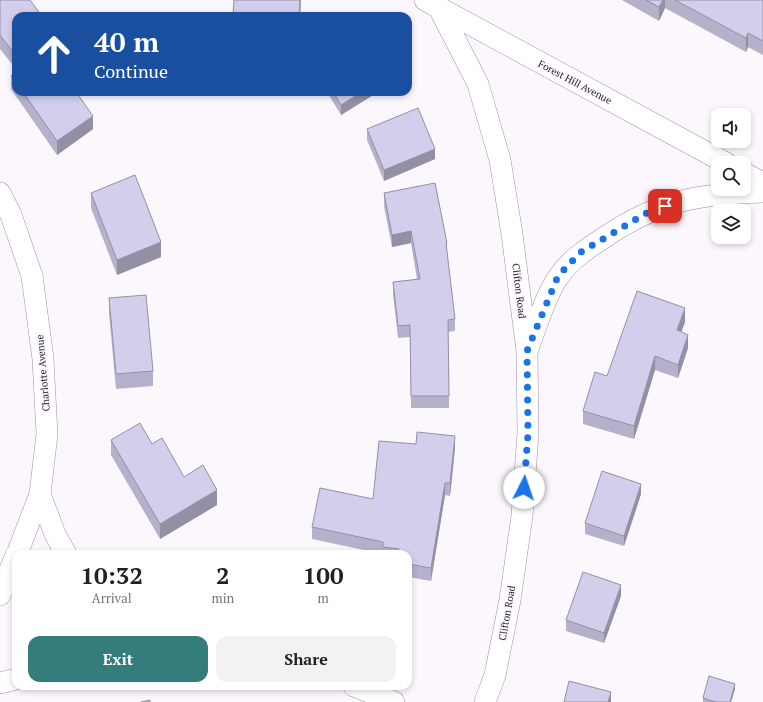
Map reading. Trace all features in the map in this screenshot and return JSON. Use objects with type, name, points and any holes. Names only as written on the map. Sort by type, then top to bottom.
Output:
[{"type":"street","name":"Forest Hill Avenue","points":[[432,4],[713,156]]},
{"type":"street","name":"Clifton Road","points":[[432,4],[478,84],[500,160],[512,234],[527,351],[528,433],[522,516],[510,600],[495,675],[485,702]]},
{"type":"street","points":[[751,177],[763,183]]},
{"type":"street","points":[[527,351],[558,276],[581,252],[650,211],[680,200],[719,194],[763,192]]},
{"type":"street","name":"Charlotte Avenue","points":[[0,193],[11,215],[32,276],[42,352],[47,434],[40,494],[18,550]]},
{"type":"street","points":[[40,494],[54,534],[64,550]]},
{"type":"street","name":"Charlotte Avenue","points":[[0,595],[12,565]]},
{"type":"street","points":[[0,683],[12,680]]},
{"type":"street","points":[[364,690],[394,702]]},
{"type":"building","points":[[0,0],[30,0],[39,12],[12,12],[12,51],[0,35]]},
{"type":"building","points":[[234,0],[300,0],[299,12],[233,12]]},
{"type":"building","points":[[646,0],[663,0],[659,7]]},
{"type":"building","points":[[675,0],[763,0],[763,41],[748,33],[746,38]]},
{"type":"building","points":[[26,96],[79,96],[93,116],[57,141]]},
{"type":"building","points":[[335,96],[356,96],[341,105]]},
{"type":"building","points":[[418,108],[435,149],[384,170],[367,129]]},
{"type":"building","points":[[135,175],[161,242],[117,260],[91,193]]},
{"type":"building","points":[[435,183],[447,243],[455,319],[448,320],[449,396],[411,396],[410,325],[398,326],[393,282],[420,279],[411,231],[392,235],[384,193]]},
{"type":"building","points":[[637,291],[685,308],[677,330],[688,335],[678,365],[655,356],[634,426],[583,411],[595,372],[607,376]]},
{"type":"building","points":[[146,295],[153,371],[116,374],[109,298]]},
{"type":"building","points":[[140,423],[152,444],[162,438],[184,477],[203,465],[217,490],[160,524],[111,440]]},
{"type":"building","points":[[417,432],[455,436],[450,483],[445,483],[431,568],[412,565],[412,550],[399,550],[383,547],[383,542],[312,527],[320,488],[373,499],[379,441],[416,444]]},
{"type":"building","points":[[602,471],[641,484],[624,536],[585,523]]},
{"type":"building","points":[[583,572],[621,585],[604,633],[566,620]]},
{"type":"building","points":[[709,676],[735,684],[730,702],[716,702],[703,698]]},
{"type":"building","points":[[569,681],[611,692],[608,702],[564,702]]},
{"type":"route","points":[[524,488],[528,433],[527,351],[543,309],[558,276],[581,252],[613,231],[650,211],[665,206]]}]
